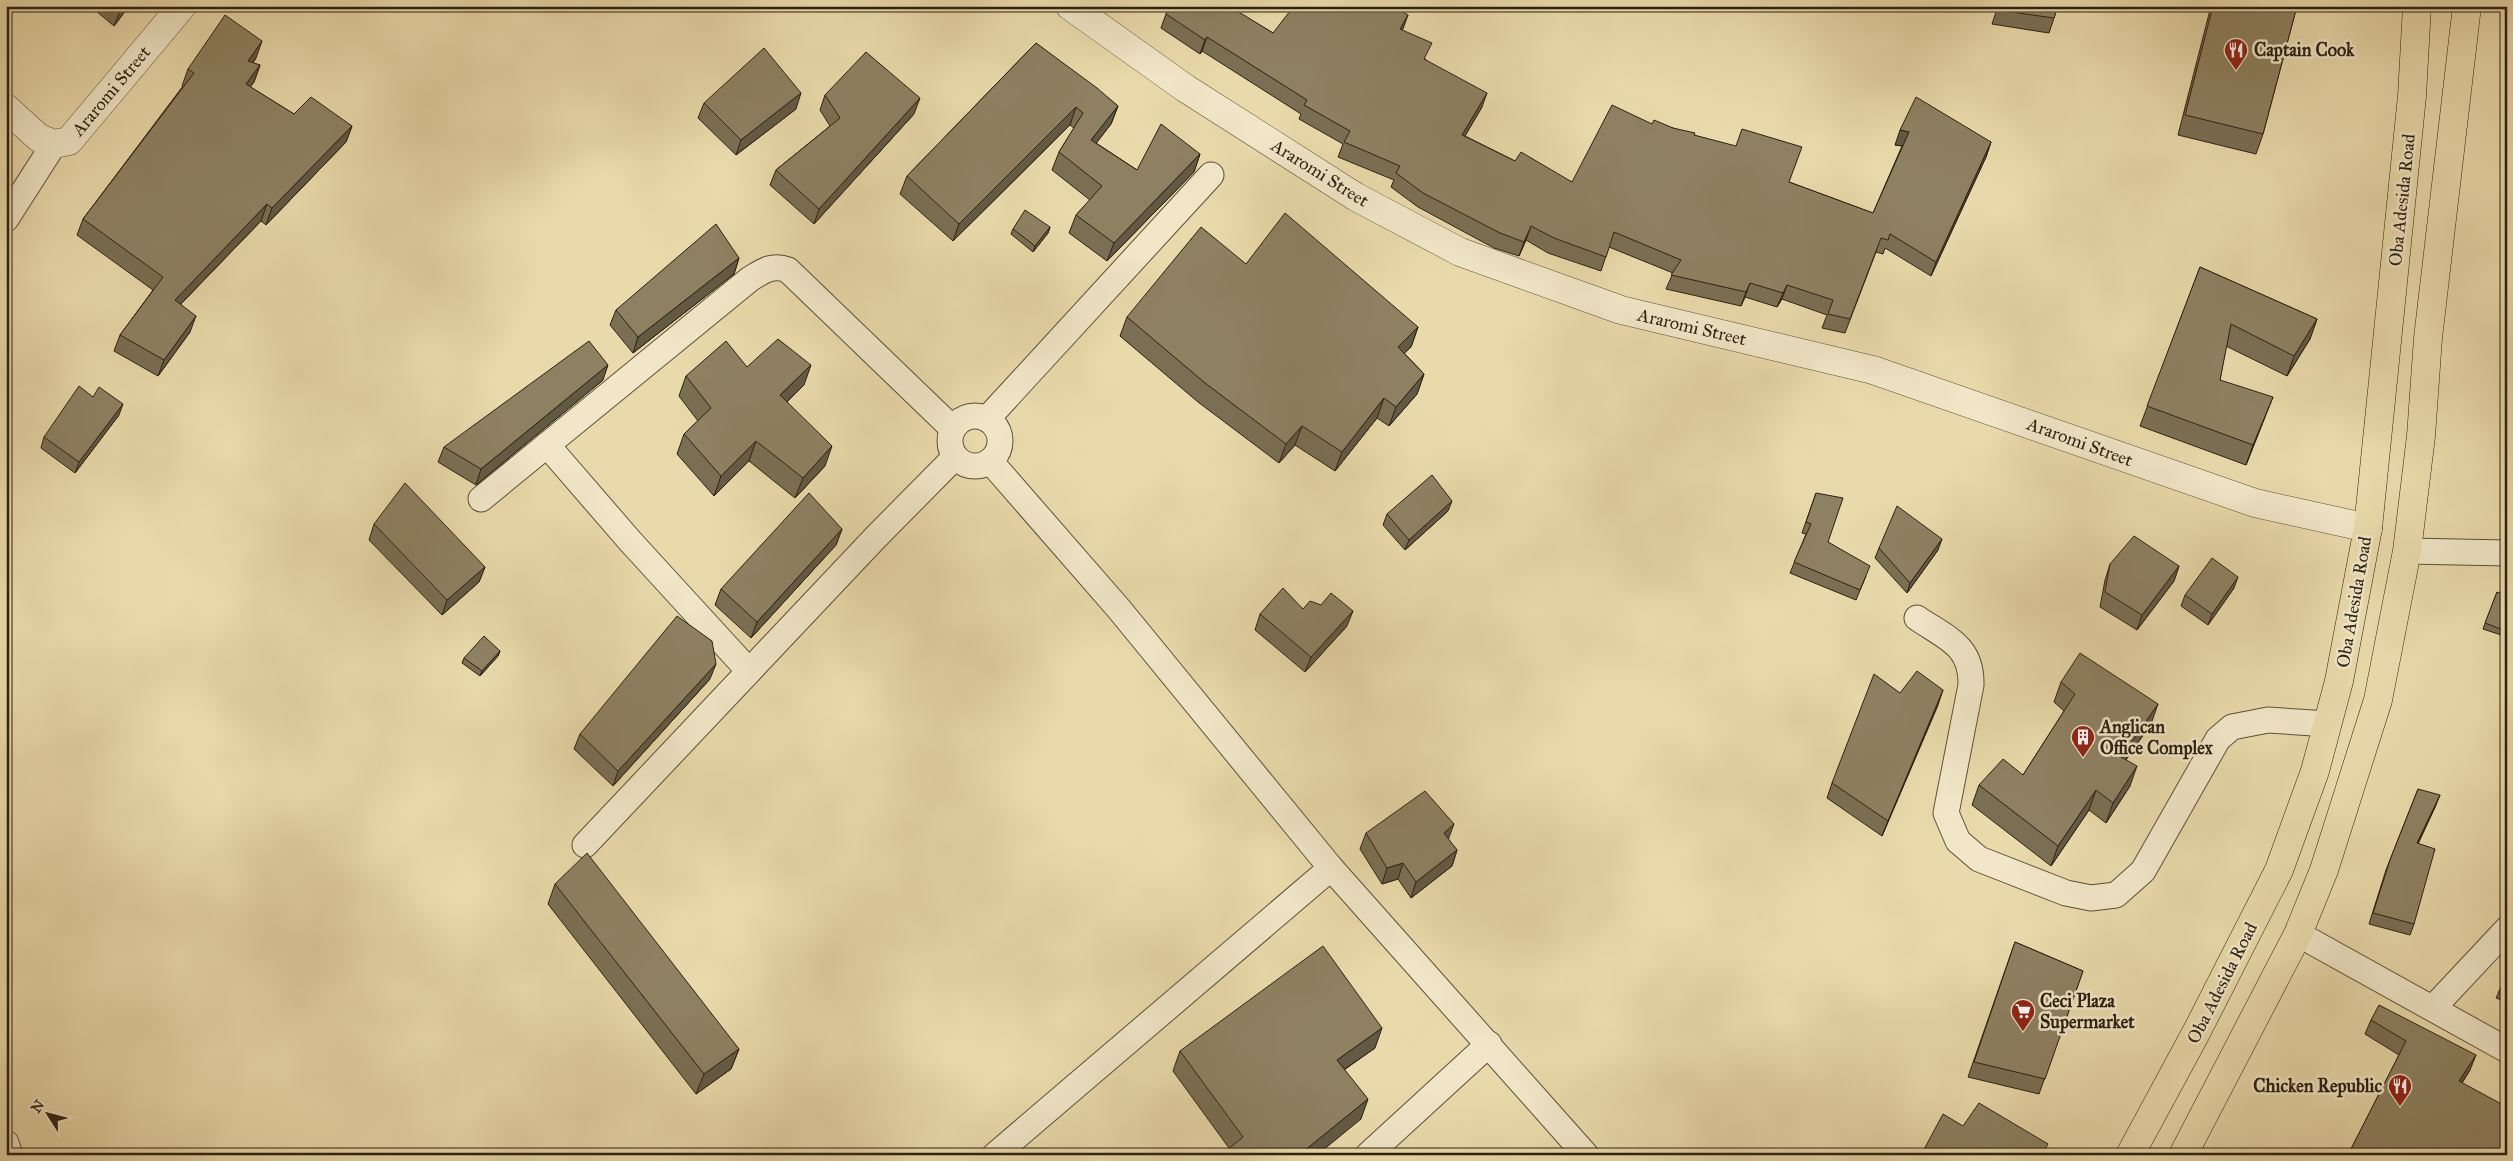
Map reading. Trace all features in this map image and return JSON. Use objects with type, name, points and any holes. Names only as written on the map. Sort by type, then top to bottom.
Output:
[{"type":"main road","name":"Oba Adesida Road","points":[[2130,1155],[2197,1031],[2279,870],[2315,771],[2340,681],[2368,528],[2410,116],[2417,6]]},
{"type":"main road","points":[[2183,1155],[2298,934],[2324,870],[2378,700],[2406,551],[2421,436],[2428,338],[2467,6]]},
{"type":"street","name":"Araromi Street","points":[[6,108],[39,138],[54,144],[69,141],[182,6]]},
{"type":"street","name":"Araromi Street","points":[[1070,6],[1185,88],[1340,186],[1460,252],[1621,310],[1873,370],[2255,503],[2368,528]]},
{"type":"street","points":[[6,219],[54,144]]},
{"type":"street","points":[[987,419],[1211,175]]},
{"type":"street","points":[[481,500],[750,279],[770,268],[780,267],[788,270],[953,429]]},
{"type":"street","points":[[978,416],[987,419],[999,434],[1000,444],[996,454],[990,461],[981,465],[972,466],[962,463],[955,457],[950,448],[950,438],[953,429],[959,422],[968,417],[978,416]]},
{"type":"street","points":[[547,445],[630,541],[749,671]]},
{"type":"street","points":[[585,845],[955,457]]},
{"type":"street","points":[[990,461],[1119,609],[1331,868],[1586,1155]]},
{"type":"street","points":[[2406,551],[2507,553]]},
{"type":"street","points":[[1917,618],[1960,648],[1971,667],[1971,685],[1946,813],[1958,841],[1979,859],[2066,893],[2091,898],[2116,895],[2143,871],[2218,739],[2232,727],[2268,720],[2328,724]]},
{"type":"street","points":[[995,1155],[1331,868]]},
{"type":"street","points":[[2433,1008],[2507,929]]},
{"type":"street","points":[[2298,934],[2507,1050]]},
{"type":"street","points":[[1368,1155],[1489,1044]]},
{"type":"street","points":[[6,1143],[10,1155]]},
{"type":"building","points":[[114,6],[123,6],[120,11]]},
{"type":"building","points":[[1171,6],[1229,6],[1273,33],[1294,6],[1392,6],[1408,15],[1400,29],[1432,43],[1424,59],[1487,93],[1462,135],[1515,161],[1521,152],[1572,182],[1612,105],[1652,124],[1654,120],[1673,128],[1695,133],[1694,135],[1736,146],[1742,129],[1802,147],[1789,182],[1873,213],[1909,132],[1900,130],[1916,97],[1991,142],[1936,262],[1890,234],[1888,240],[1881,238],[1850,319],[1828,314],[1833,300],[1787,285],[1783,293],[1750,283],[1746,292],[1671,275],[1681,260],[1614,232],[1606,257],[1554,238],[1531,226],[1524,242],[1500,233],[1423,193],[1396,173],[1400,166],[1344,142],[1350,131],[1304,105],[1307,100],[1207,37],[1205,40],[1166,14]]},
{"type":"building","points":[[1998,6],[2058,6],[2054,18],[1997,10]]},
{"type":"building","name":"Captain Cook","points":[[2213,6],[2297,6],[2263,134],[2185,115]]},
{"type":"building","points":[[225,15],[262,41],[248,61],[260,65],[246,84],[294,114],[311,97],[352,126],[272,208],[267,204],[175,300],[196,316],[164,360],[120,335],[163,277],[83,219],[194,73],[188,69]]},
{"type":"building","points":[[1036,43],[1118,106],[1091,140],[1137,170],[1161,124],[1200,154],[1114,243],[1076,215],[1102,186],[1059,152],[1083,113],[1076,107],[959,224],[907,176]]},
{"type":"building","points":[[764,48],[801,93],[741,140],[704,103]]},
{"type":"building","points":[[866,52],[920,98],[819,209],[776,170],[840,118],[825,95]]},
{"type":"building","points":[[1025,210],[1050,227],[1035,246],[1013,229]]},
{"type":"building","points":[[1285,213],[1418,327],[1398,347],[1424,374],[1396,407],[1384,398],[1342,452],[1302,426],[1286,444],[1205,383],[1127,317],[1201,227],[1246,264]]},
{"type":"building","points":[[716,224],[739,258],[638,337],[616,310]]},
{"type":"building","points":[[2200,267],[2317,319],[2294,356],[2231,324],[2220,380],[2273,397],[2253,445],[2147,406]]},
{"type":"building","points":[[778,339],[811,365],[780,395],[832,446],[803,478],[756,441],[721,476],[684,434],[711,408],[686,376],[726,341],[747,367]]},
{"type":"building","points":[[589,341],[608,365],[481,469],[444,447]]},
{"type":"building","points":[[79,386],[93,397],[99,387],[123,404],[79,462],[44,437]]},
{"type":"building","points":[[1432,475],[1452,501],[1409,540],[1387,514]]},
{"type":"building","points":[[405,483],[485,567],[447,600],[374,524]]},
{"type":"building","points":[[809,493],[842,529],[757,622],[721,589]]},
{"type":"building","points":[[1816,493],[1843,498],[1828,542],[1870,566],[1860,590],[1794,562],[1811,524],[1806,522]]},
{"type":"building","points":[[1897,506],[1942,539],[1910,583],[1879,548]]},
{"type":"building","points":[[2134,536],[2179,566],[2142,615],[2105,592],[2110,564]]},
{"type":"building","points":[[2212,558],[2238,577],[2212,614],[2185,595]]},
{"type":"building","points":[[1283,588],[1303,609],[1310,601],[1321,605],[1331,593],[1353,611],[1311,657],[1260,614]]},
{"type":"building","points":[[2497,592],[2507,595],[2506,631],[2485,623]]},
{"type":"building","points":[[677,616],[712,641],[716,664],[618,771],[580,734]]},
{"type":"building","points":[[484,636],[500,651],[482,671],[464,658]]},
{"type":"building","name":"Anglican Office Complex","points":[[2080,653],[2158,704],[2121,757],[2137,766],[2113,803],[2096,790],[2058,846],[1979,785],[2003,759],[2023,775],[2075,694],[2061,682]]},
{"type":"building","points":[[1917,671],[1943,690],[1888,821],[1832,783],[1874,674],[1900,693]]},
{"type":"building","points":[[2418,789],[2440,795],[2417,843],[2435,849],[2414,924],[2373,913],[2390,860]]},
{"type":"building","points":[[1425,791],[1454,824],[1444,833],[1457,850],[1416,882],[1403,863],[1387,868],[1366,833]]},
{"type":"building","points":[[587,853],[739,1049],[704,1074],[555,884]]},
{"type":"building","name":"Ceci Plaza Supermarket","points":[[2015,942],[2083,971],[2045,1079],[1974,1062]]},
{"type":"building","points":[[1323,946],[1382,1028],[1337,1060],[1368,1099],[1299,1155],[1221,1155],[1243,1137],[1180,1051]]},
{"type":"building","points":[[2507,976],[2507,996],[2498,993]]},
{"type":"building","points":[[2379,1005],[2476,1055],[2459,1081],[2507,1107],[2507,1155],[2361,1155],[2351,1149],[2406,1041],[2371,1020]]},
{"type":"building","points":[[1979,1103],[2048,1144],[2042,1155],[1921,1155],[1943,1114],[1963,1126]]},
{"type":"place","name":"Captain Cook","points":[[2236,71]]},
{"type":"place","name":"Anglican Office Complex","points":[[2083,758]]},
{"type":"place","name":"Ceci Plaza Supermarket","points":[[2023,1032]]},
{"type":"place","name":"Chicken Republic","points":[[2400,1107]]}]
